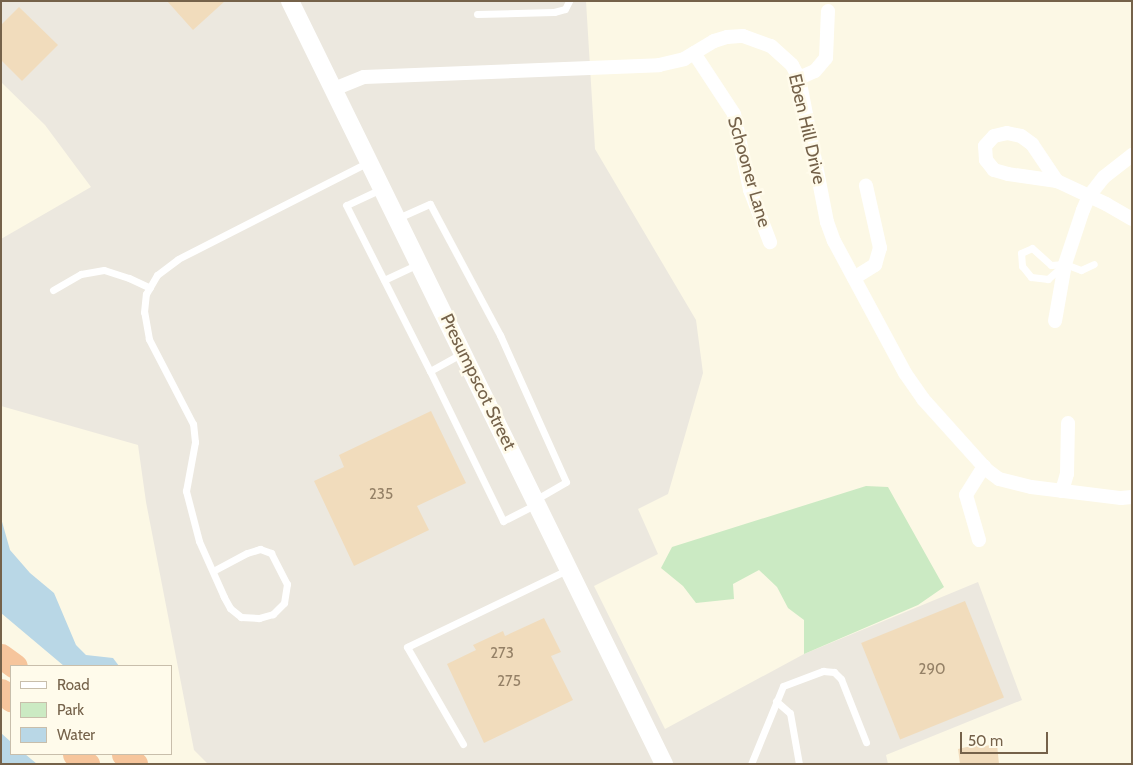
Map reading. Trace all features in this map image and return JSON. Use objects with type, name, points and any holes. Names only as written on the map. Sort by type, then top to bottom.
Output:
[{"type":"highway","points":[[1,656],[14,665]]},
{"type":"highway","points":[[76,755],[87,764]]},
{"type":"highway","points":[[125,755],[136,764]]},
{"type":"street","name":"Presumpscot Street","points":[[290,1],[664,764]]},
{"type":"street","points":[[799,78],[815,70],[826,58],[828,11]]},
{"type":"street","name":"Eben Hill Drive","points":[[334,89],[364,77],[641,67],[674,62],[727,37],[743,36],[757,39],[771,46],[792,65],[799,78],[827,222],[854,278],[915,389],[984,466],[999,479],[1013,484],[1062,491],[1121,498],[1132,497]]},
{"type":"street","name":"Schooner Lane","points":[[694,53],[734,114],[750,190],[770,242]]},
{"type":"street","points":[[1057,181],[1041,155],[1032,144],[1021,136],[1008,133],[994,136],[984,146],[986,160],[994,170],[1008,174],[1057,181],[1132,219]]},
{"type":"street","points":[[1055,321],[1065,264],[1089,196],[1104,177],[1132,155]]},
{"type":"street","points":[[854,278],[875,265],[880,248],[866,186]]},
{"type":"street","points":[[1062,491],[1066,474],[1068,423]]},
{"type":"street","points":[[979,540],[966,495],[984,466]]},
{"type":"lane","points":[[477,14],[554,12],[565,9],[569,1]]},
{"type":"lane","points":[[213,572],[247,553],[260,549],[271,553],[286,584],[284,603],[273,614],[259,618],[241,617],[230,608],[213,572],[194,525],[186,491],[195,442],[193,424],[149,339],[144,312],[146,294],[158,275],[178,259],[370,161]]},
{"type":"lane","points":[[383,188],[346,204],[503,520],[536,502],[566,482],[500,335],[430,204],[398,218]]},
{"type":"lane","points":[[1065,264],[1048,279],[1031,277],[1022,266],[1021,253],[1032,248],[1051,265],[1065,264],[1081,270],[1094,264]]},
{"type":"lane","points":[[384,280],[420,263]]},
{"type":"lane","points":[[53,290],[82,274],[104,270],[129,278],[150,288]]},
{"type":"lane","points":[[430,371],[463,353]]},
{"type":"lane","points":[[463,744],[407,647],[569,569]]},
{"type":"lane","points":[[751,764],[783,686],[823,671],[834,672],[841,679],[866,742]]},
{"type":"lane","points":[[776,701],[790,713],[799,764]]},
{"type":"shaded area","points":[[1,1],[586,1],[595,149],[696,320],[703,373],[668,494],[638,509],[658,554],[594,586],[665,729],[804,654],[978,582],[1022,700],[886,755],[888,764],[208,764],[194,750],[146,502],[138,445],[1,406],[1,239],[91,187],[45,125],[1,82]]},
{"type":"green space","points":[[866,486],[888,487],[944,587],[918,605],[804,654],[804,620],[788,608],[777,587],[759,570],[733,584],[734,599],[696,603],[683,586],[661,568],[672,547]]},
{"type":"water","points":[[1,518],[10,550],[30,573],[54,593],[76,645],[86,655],[113,658],[118,665],[63,665],[1,613]]},
{"type":"water","points":[[1,733],[10,741],[10,755],[26,755],[37,764],[1,764]]},
{"type":"building","points":[[167,1],[225,1],[193,30]]},
{"type":"building","points":[[19,7],[58,45],[22,81],[1,60],[1,25]]},
{"type":"building","points":[[431,411],[466,483],[417,506],[429,530],[354,566],[314,481],[344,467],[339,455]]},
{"type":"building","points":[[965,601],[1004,697],[900,739],[861,643]]},
{"type":"building","points":[[544,618],[561,652],[551,656],[573,700],[484,743],[447,664],[476,650],[473,645],[503,631],[505,636]]},
{"type":"building","points":[[984,743],[985,746],[997,744],[999,764],[960,764],[958,749]]}]
